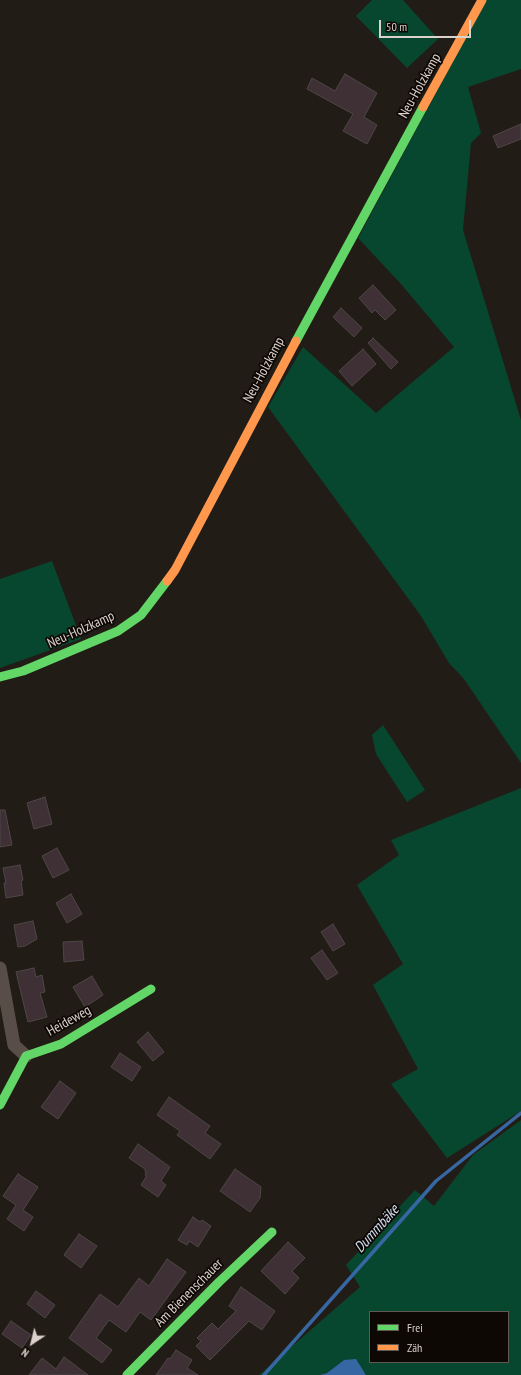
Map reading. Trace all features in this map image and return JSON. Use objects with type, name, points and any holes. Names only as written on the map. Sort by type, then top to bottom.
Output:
[{"type":"street","name":"Neu-Holzkamp","points":[[0,677],[23,671],[118,631],[141,615],[171,576],[333,272],[482,0]]},
{"type":"street","points":[[0,968],[2,993],[14,1045],[26,1056],[0,1105]]},
{"type":"street","name":"Heideweg","points":[[26,1056],[61,1044],[151,989]]},
{"type":"street","name":"Am Bienenschauer","points":[[127,1375],[219,1282],[272,1232]]},
{"type":"green space","points":[[372,0],[403,0],[438,39],[407,68],[356,16]]},
{"type":"green space","points":[[486,0],[521,0],[521,69],[468,87],[481,133],[471,143],[463,230],[521,420],[521,763],[464,679],[449,663],[421,616],[268,407],[303,347],[376,413],[454,347],[401,284],[358,238]]},
{"type":"green space","points":[[52,561],[81,639],[0,668],[0,579]]},
{"type":"green space","points":[[383,725],[425,790],[407,802],[376,754],[372,735]]},
{"type":"green space","points":[[521,788],[521,1111],[447,1158],[391,1084],[418,1069],[373,985],[403,964],[357,885],[399,855],[391,840]]},
{"type":"green space","points":[[521,1120],[521,1375],[366,1375],[344,1360],[327,1373],[320,1375],[259,1375],[360,1287],[346,1265],[415,1190],[434,1206],[473,1155]]},
{"type":"water","points":[[356,1359],[366,1375],[320,1375],[327,1373],[344,1360]]},
{"type":"building","points":[[345,74],[377,93],[364,117],[377,125],[367,144],[343,131],[353,114],[307,89],[312,78],[335,91]]},
{"type":"building","points":[[521,124],[521,139],[498,148],[493,136]]},
{"type":"building","points":[[373,285],[396,310],[385,320],[375,310],[372,313],[359,298]]},
{"type":"building","points":[[341,308],[362,328],[354,337],[333,317]]},
{"type":"building","points":[[373,338],[398,362],[391,369],[368,343]]},
{"type":"building","points":[[363,349],[376,364],[352,386],[339,371]]},
{"type":"building","points":[[45,797],[52,824],[34,829],[27,803]]},
{"type":"building","points":[[0,810],[5,810],[12,845],[0,847]]},
{"type":"building","points":[[57,848],[69,870],[53,878],[42,856]]},
{"type":"building","points":[[20,865],[23,880],[21,881],[23,895],[6,898],[4,883],[6,883],[3,868]]},
{"type":"building","points":[[71,894],[82,914],[67,923],[56,903]]},
{"type":"building","points":[[33,921],[37,939],[25,946],[18,947],[14,925]]},
{"type":"building","points":[[333,924],[345,944],[333,951],[321,932]]},
{"type":"building","points":[[82,941],[84,960],[64,962],[63,942]]},
{"type":"building","points":[[322,950],[338,973],[327,980],[311,958]]},
{"type":"building","points":[[34,968],[36,977],[42,975],[45,992],[40,993],[47,1017],[28,1022],[16,972]]},
{"type":"building","points":[[92,976],[103,995],[85,1007],[73,987]]},
{"type":"building","points":[[148,1032],[164,1052],[153,1061],[137,1042]]},
{"type":"building","points":[[120,1053],[141,1067],[132,1081],[111,1067]]},
{"type":"building","points":[[60,1081],[76,1093],[58,1119],[41,1107]]},
{"type":"building","points":[[169,1097],[210,1126],[205,1133],[221,1144],[210,1159],[177,1135],[180,1131],[157,1115]]},
{"type":"building","points":[[138,1144],[170,1167],[161,1181],[166,1185],[158,1197],[141,1185],[146,1177],[145,1169],[129,1158]]},
{"type":"building","points":[[235,1169],[261,1187],[260,1198],[250,1212],[220,1191]]},
{"type":"building","points":[[18,1174],[38,1187],[23,1210],[33,1217],[24,1231],[7,1219],[16,1205],[3,1196]]},
{"type":"building","points":[[193,1217],[200,1222],[202,1220],[211,1226],[198,1247],[189,1241],[187,1245],[178,1240]]},
{"type":"building","points":[[79,1234],[97,1246],[81,1268],[64,1255]]},
{"type":"building","points":[[288,1242],[305,1258],[292,1271],[299,1278],[285,1294],[261,1271]]},
{"type":"building","points":[[167,1259],[186,1272],[151,1320],[140,1312],[126,1332],[109,1320],[96,1338],[112,1350],[102,1363],[69,1338],[100,1294],[118,1307],[139,1278],[149,1286]]},
{"type":"building","points":[[241,1287],[275,1311],[262,1330],[249,1321],[210,1360],[196,1346],[201,1341],[197,1338],[212,1323],[218,1329],[236,1311],[229,1306]]},
{"type":"building","points":[[36,1291],[55,1305],[45,1318],[27,1304]]},
{"type":"building","points":[[11,1321],[31,1335],[22,1348],[2,1334]]},
{"type":"building","points":[[176,1350],[192,1360],[187,1368],[198,1375],[156,1375],[168,1358],[170,1359]]},
{"type":"building","points":[[64,1357],[88,1375],[29,1375],[42,1358],[56,1369]]},
{"type":"waterway","name":"Dummbäke","points":[[264,1375],[436,1181],[521,1113]]},
{"type":"traffic: fast","points":[[296,341],[423,107]]},
{"type":"traffic: fast","points":[[0,677],[23,671],[118,631],[141,615],[167,581]]},
{"type":"traffic: fast","points":[[0,1105],[26,1056],[61,1044],[151,989]]},
{"type":"traffic: fast","points":[[127,1375],[219,1282],[272,1232]]},
{"type":"traffic: slow","points":[[423,107],[482,0]]},
{"type":"traffic: slow","points":[[167,581],[175,570],[296,341]]}]
